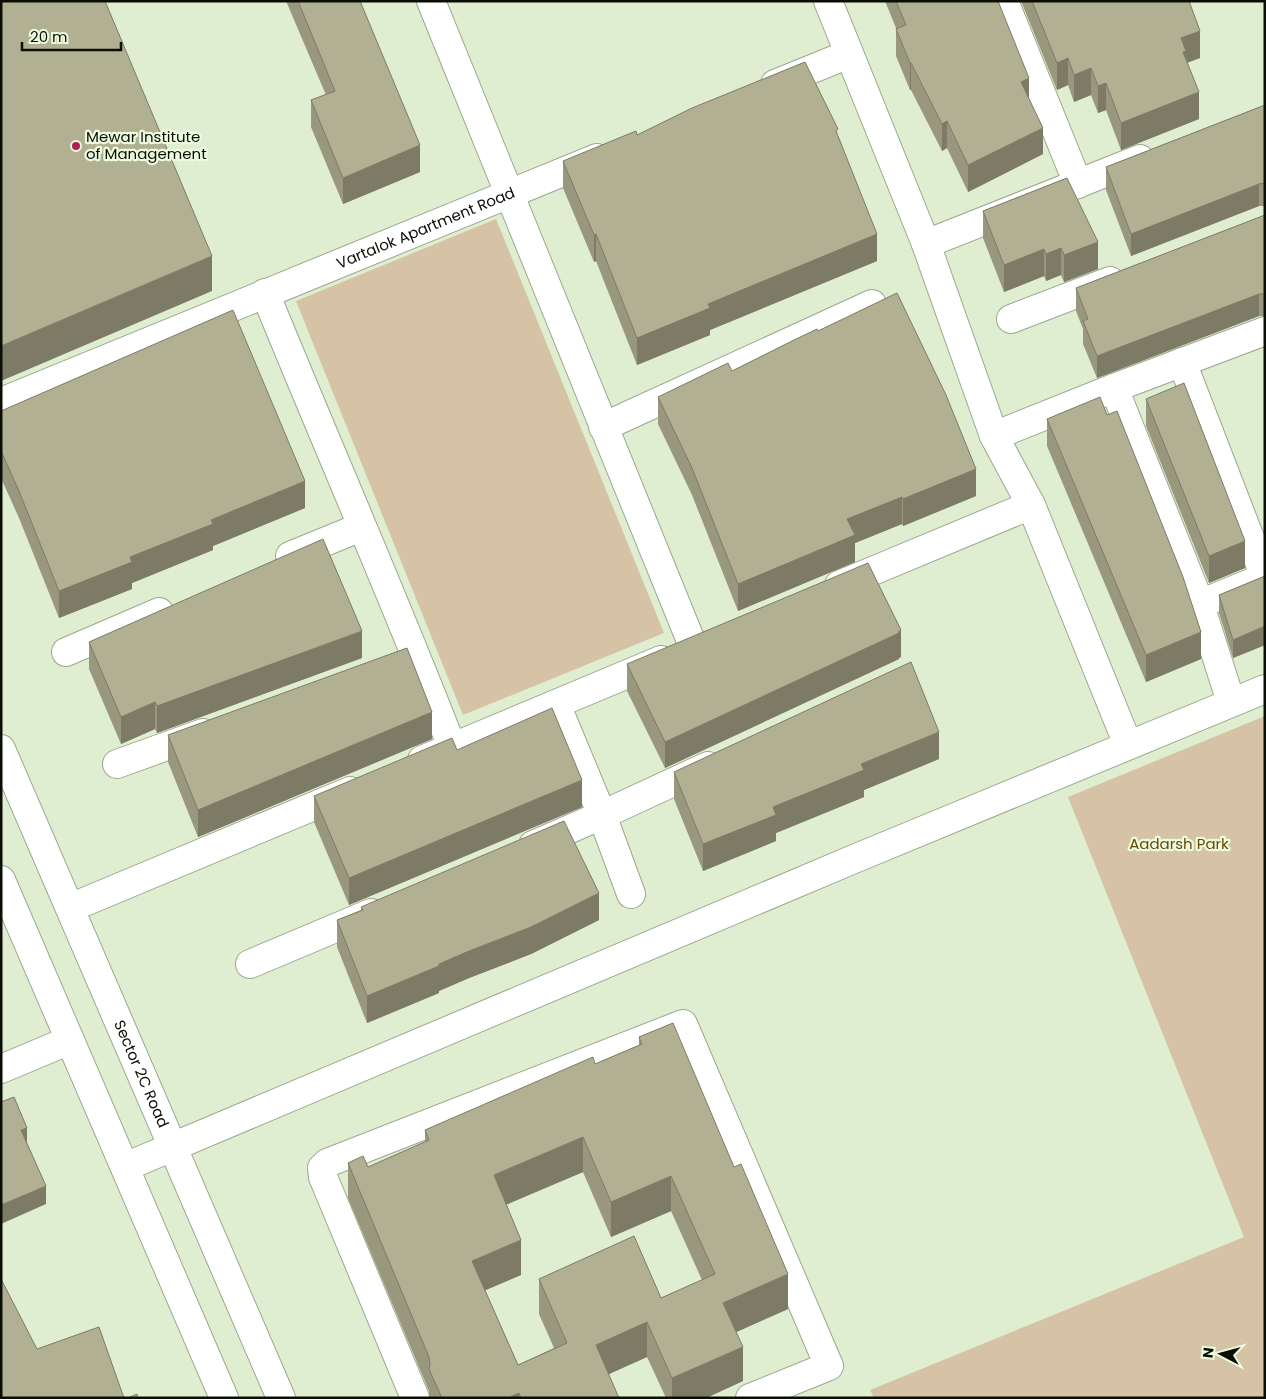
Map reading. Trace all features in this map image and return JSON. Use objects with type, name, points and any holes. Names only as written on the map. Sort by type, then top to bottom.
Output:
[{"type":"street","points":[[431,1],[693,646]]},
{"type":"street","points":[[828,1],[926,244],[994,436],[1031,505],[1128,745]]},
{"type":"street","points":[[1004,1],[1078,184]]},
{"type":"street","points":[[757,92],[849,54]]},
{"type":"street","name":"Vartalok Apartment Road","points":[[1,402],[619,148]]},
{"type":"street","points":[[926,244],[1167,149]]},
{"type":"street","points":[[1012,319],[1129,273]]},
{"type":"street","points":[[265,293],[416,655],[452,748]]},
{"type":"street","points":[[603,426],[872,304]]},
{"type":"street","points":[[994,436],[1265,331]]},
{"type":"street","points":[[1182,362],[1265,577],[1212,599],[1198,599]]},
{"type":"street","points":[[1114,388],[1198,599],[1231,702]]},
{"type":"street","points":[[819,594],[1031,505]]},
{"type":"street","points":[[272,564],[361,526]]},
{"type":"street","points":[[66,652],[182,602]]},
{"type":"street","points":[[398,770],[720,635]]},
{"type":"street","points":[[388,665],[416,655]]},
{"type":"street","points":[[125,1167],[863,855],[1265,688]]},
{"type":"street","points":[[556,704],[602,815],[631,894]]},
{"type":"street","points":[[117,764],[229,723]]},
{"type":"street","name":"Sector 2C Road","points":[[1,749],[281,1398]]},
{"type":"street","points":[[512,854],[728,757]]},
{"type":"street","points":[[70,908],[371,782]]},
{"type":"street","points":[[1,880],[224,1398]]},
{"type":"street","points":[[250,964],[394,903]]},
{"type":"street","points":[[414,1398],[323,1176],[322,1168],[327,1163],[683,1024],[829,1366],[750,1398]]},
{"type":"street","points":[[1,1069],[70,1040]]},
{"type":"green space","points":[[496,219],[664,633],[463,715],[296,301]]},
{"type":"green space","name":"Aadarsh Park","points":[[1265,716],[1265,1398],[874,1398],[870,1390],[1244,1237],[1068,797]]},
{"type":"building","name":"Mewar Institute of Management","points":[[1,1],[105,1],[212,256],[1,346]]},
{"type":"building","points":[[298,1],[360,1],[420,145],[343,178],[311,100],[335,91]]},
{"type":"building","points":[[896,1],[998,1],[1029,78],[1021,82],[1043,128],[968,165],[947,121],[942,124],[910,63],[896,29],[906,25]]},
{"type":"building","points":[[1032,1],[1189,1],[1200,31],[1181,38],[1186,51],[1183,52],[1199,92],[1121,123],[1106,83],[1098,86],[1091,68],[1074,75],[1068,58],[1057,63]]},
{"type":"building","points":[[805,62],[838,129],[836,131],[877,234],[708,304],[710,308],[637,338],[596,234],[594,235],[563,161],[636,131],[637,135],[692,108]]},
{"type":"building","points":[[1265,105],[1265,183],[1131,234],[1106,167]]},
{"type":"building","points":[[1067,178],[1098,242],[1064,255],[1061,248],[1046,254],[1044,249],[1004,265],[983,211]]},
{"type":"building","points":[[1265,215],[1265,294],[1259,294],[1097,356],[1083,321],[1088,319],[1076,288]]},
{"type":"building","points":[[897,293],[946,395],[976,469],[903,499],[902,497],[847,519],[855,535],[738,584],[692,468],[658,397],[728,363],[732,371],[817,329],[818,331]]},
{"type":"building","points":[[233,310],[305,481],[211,520],[213,524],[130,557],[132,562],[59,591],[1,451],[1,411]]},
{"type":"building","points":[[1184,383],[1245,541],[1209,556],[1146,399]]},
{"type":"building","points":[[1100,397],[1107,415],[1117,411],[1183,577],[1201,632],[1146,655],[1047,419]]},
{"type":"building","points":[[323,539],[362,631],[157,706],[155,702],[121,717],[89,642]]},
{"type":"building","points":[[868,563],[901,630],[899,633],[665,742],[627,664]]},
{"type":"building","points":[[1265,576],[1265,626],[1233,640],[1219,595]]},
{"type":"building","points":[[407,648],[432,712],[198,810],[168,735]]},
{"type":"building","points":[[911,662],[939,732],[861,764],[864,770],[773,807],[776,815],[703,844],[674,772]]},
{"type":"building","points":[[552,708],[582,780],[349,878],[314,796],[452,738],[457,750]]},
{"type":"building","points":[[564,821],[599,893],[531,927],[469,951],[439,964],[439,966],[367,996],[337,920],[363,910],[361,907]]},
{"type":"building","points":[[673,1023],[734,1167],[741,1164],[788,1274],[723,1303],[743,1347],[672,1378],[647,1322],[596,1345],[619,1398],[521,1398],[519,1393],[508,1398],[442,1398],[429,1369],[429,1357],[348,1163],[363,1156],[368,1167],[429,1140],[425,1130],[593,1057],[595,1064],[642,1044],[639,1037]],"holes":[[[583,1137],[611,1202],[671,1176],[715,1274],[661,1298],[634,1236],[539,1279],[567,1343],[518,1365],[472,1261],[521,1240],[494,1175]]]},
{"type":"building","points":[[14,1097],[27,1128],[21,1130],[46,1186],[1,1205],[1,1102]]},
{"type":"building","points":[[1,1279],[37,1349],[99,1327],[124,1398],[1,1398]]},
{"type":"building","points":[[137,1394],[138,1398],[128,1398]]},
{"type":"place","name":"Mewar Institute of Management","points":[[76,146]]}]
